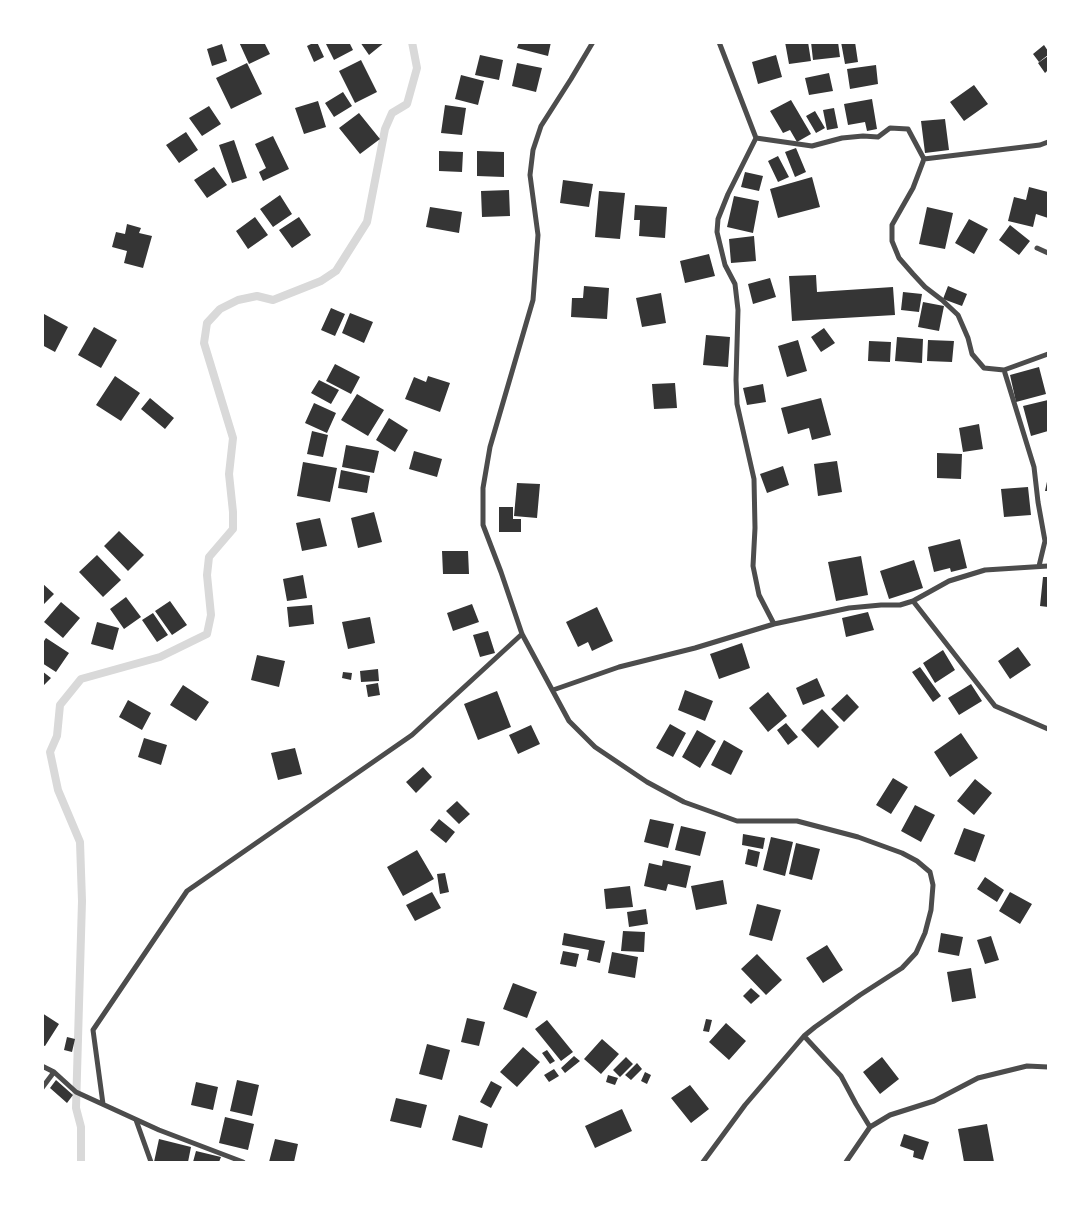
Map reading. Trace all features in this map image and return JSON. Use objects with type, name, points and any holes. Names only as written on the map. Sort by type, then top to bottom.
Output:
[{"type":"street","points":[[593,42],[572,79],[541,126],[533,150],[530,175],[538,235],[532,300],[490,447],[483,488],[483,525],[522,634],[569,721],[595,747],[647,782],[684,802],[738,821],[797,822],[858,837],[902,853],[917,861],[930,872],[933,885],[931,910],[925,933],[916,953],[902,968],[860,995],[804,1036],[745,1105],[703,1162]]},
{"type":"street","points":[[719,42],[756,138],[728,194],[718,219],[718,232],[725,265],[735,284],[738,310],[737,404],[754,479],[755,528],[753,566],[760,595],[774,624]]},
{"type":"street","points":[[756,138],[812,146],[842,138],[878,137],[890,128],[908,129],[924,159],[913,188],[892,225],[892,241],[898,258],[925,287],[958,316],[968,338],[972,354],[984,368],[1004,370],[1048,354]]},
{"type":"street","points":[[924,159],[1040,145],[1048,142]]},
{"type":"street","points":[[1037,248],[1048,253]]},
{"type":"street","points":[[1004,370],[1034,467],[1045,541],[1039,566]]},
{"type":"street","points":[[553,690],[619,667],[695,648],[774,624],[849,608],[900,605],[913,601],[949,581],[986,570],[1048,566]]},
{"type":"street","points":[[913,601],[995,706],[1048,729]]},
{"type":"street","points":[[103,1104],[94,1030],[188,891],[412,735],[522,634]]},
{"type":"street","points":[[804,1036],[841,1076],[870,1127]]},
{"type":"street","points":[[42,1066],[54,1072],[76,1092],[159,1130],[243,1162]]},
{"type":"street","points":[[846,1162],[870,1127],[890,1115],[934,1101],[978,1078],[1027,1066],[1048,1067]]},
{"type":"street","points":[[42,1088],[54,1072]]},
{"type":"street","points":[[136,1120],[151,1162]]},
{"type":"building","points":[[239,42],[264,42],[270,54],[249,64]]},
{"type":"building","points":[[317,42],[324,57],[314,62],[307,46]]},
{"type":"building","points":[[325,42],[349,42],[353,50],[334,60]]},
{"type":"building","points":[[360,42],[385,42],[369,55]]},
{"type":"building","points":[[519,42],[551,42],[548,56],[517,48]]},
{"type":"building","points":[[785,42],[808,42],[811,61],[789,64]]},
{"type":"building","points":[[811,42],[838,42],[840,57],[813,60]]},
{"type":"building","points":[[841,42],[855,42],[858,62],[845,64]]},
{"type":"building","points":[[222,44],[227,61],[212,66],[207,49]]},
{"type":"building","points":[[1044,45],[1048,55],[1039,62],[1033,54]]},
{"type":"building","points":[[480,55],[503,60],[499,80],[475,75]]},
{"type":"building","points":[[776,55],[782,77],[758,84],[752,62]]},
{"type":"building","points":[[1048,56],[1048,70],[1045,73],[1038,63]]},
{"type":"building","points":[[361,60],[377,92],[355,103],[339,71]]},
{"type":"building","points":[[247,63],[262,94],[231,109],[216,78]]},
{"type":"building","points":[[517,63],[542,68],[536,92],[512,86]]},
{"type":"building","points":[[876,65],[878,84],[850,89],[847,69]]},
{"type":"building","points":[[829,73],[833,91],[809,95],[805,78]]},
{"type":"building","points":[[461,75],[484,81],[478,105],[455,99]]},
{"type":"building","points":[[974,85],[988,104],[964,121],[950,102]]},
{"type":"building","points":[[343,92],[352,106],[334,117],[325,103]]},
{"type":"building","points":[[872,99],[877,129],[867,131],[865,122],[848,125],[844,104]]},
{"type":"building","points":[[791,100],[811,134],[797,142],[790,130],[783,133],[770,111]]},
{"type":"building","points":[[318,101],[326,127],[304,134],[295,108]]},
{"type":"building","points":[[445,105],[466,108],[462,135],[441,133]]},
{"type":"building","points":[[209,106],[221,124],[202,136],[189,118]]},
{"type":"building","points":[[834,108],[838,128],[827,130],[823,110]]},
{"type":"building","points":[[815,111],[825,128],[816,133],[806,116]]},
{"type":"building","points":[[359,113],[380,139],[360,154],[339,128]]},
{"type":"building","points":[[945,119],[949,150],[925,153],[921,121]]},
{"type":"building","points":[[186,132],[198,150],[179,163],[166,145]]},
{"type":"building","points":[[273,136],[289,169],[263,181],[259,172],[266,168],[255,144]]},
{"type":"building","points":[[234,140],[247,178],[232,183],[219,145]]},
{"type":"building","points":[[796,148],[806,172],[795,177],[785,152]]},
{"type":"building","points":[[439,151],[463,152],[462,172],[439,171]]},
{"type":"building","points":[[477,151],[504,152],[504,177],[477,176]]},
{"type":"building","points":[[778,156],[789,177],[778,182],[768,161]]},
{"type":"building","points":[[214,167],[227,185],[207,198],[194,180]]},
{"type":"building","points":[[745,172],[763,176],[759,191],[741,187]]},
{"type":"building","points":[[812,177],[820,207],[778,218],[770,189]]},
{"type":"building","points":[[563,180],[593,184],[589,207],[560,203]]},
{"type":"building","points":[[1029,187],[1048,192],[1048,218],[1036,214],[1033,227],[1008,221],[1014,197],[1026,200]]},
{"type":"building","points":[[509,190],[510,216],[482,217],[481,191]]},
{"type":"building","points":[[599,191],[625,193],[620,239],[595,237]]},
{"type":"building","points":[[280,195],[292,214],[273,227],[260,209]]},
{"type":"building","points":[[734,196],[759,201],[753,233],[727,227]]},
{"type":"building","points":[[635,205],[667,207],[665,238],[639,236],[640,220],[634,220]]},
{"type":"building","points":[[430,207],[462,212],[459,233],[426,227]]},
{"type":"building","points":[[927,207],[953,213],[945,249],[919,244]]},
{"type":"building","points":[[255,217],[268,235],[248,249],[236,231]]},
{"type":"building","points":[[299,217],[311,235],[292,248],[279,230]]},
{"type":"building","points":[[969,219],[988,229],[974,254],[955,243]]},
{"type":"building","points":[[127,224],[141,228],[139,233],[152,236],[143,268],[124,263],[127,251],[112,247],[116,232],[125,234]]},
{"type":"building","points":[[1010,225],[1030,241],[1019,255],[999,240]]},
{"type":"building","points":[[754,236],[756,261],[731,263],[729,239]]},
{"type":"building","points":[[709,254],[715,276],[685,283],[680,261]]},
{"type":"building","points":[[816,275],[817,292],[893,287],[895,315],[792,321],[789,276]]},
{"type":"building","points":[[770,278],[776,297],[753,304],[748,284]]},
{"type":"building","points":[[584,286],[609,288],[607,319],[571,317],[572,298],[583,298]]},
{"type":"building","points":[[948,286],[967,294],[962,306],[943,299]]},
{"type":"building","points":[[903,292],[922,294],[919,312],[901,310]]},
{"type":"building","points":[[661,293],[666,323],[642,327],[636,298]]},
{"type":"building","points":[[923,302],[944,306],[939,331],[918,327]]},
{"type":"building","points":[[331,308],[345,314],[335,336],[321,330]]},
{"type":"building","points":[[350,313],[373,322],[364,343],[342,333]]},
{"type":"building","points":[[44,314],[68,327],[55,352],[42,345],[42,316]]},
{"type":"building","points":[[94,327],[117,340],[101,368],[78,355]]},
{"type":"building","points":[[824,328],[835,343],[821,352],[811,337]]},
{"type":"building","points":[[706,335],[730,337],[728,367],[703,365]]},
{"type":"building","points":[[897,337],[923,339],[922,363],[895,361]]},
{"type":"building","points":[[798,340],[807,371],[787,377],[778,346]]},
{"type":"building","points":[[928,340],[954,341],[952,362],[927,361]]},
{"type":"building","points":[[869,341],[891,342],[890,362],[868,361]]},
{"type":"building","points":[[335,364],[360,377],[351,394],[326,381]]},
{"type":"building","points":[[1039,367],[1046,394],[1016,402],[1010,375]]},
{"type":"building","points":[[115,376],[140,393],[121,421],[96,405]]},
{"type":"building","points":[[428,376],[450,383],[440,412],[405,399],[414,377],[426,382]]},
{"type":"building","points":[[319,380],[339,390],[331,404],[311,393]]},
{"type":"building","points":[[675,383],[677,408],[654,409],[652,384]]},
{"type":"building","points":[[763,384],[766,402],[747,405],[743,388]]},
{"type":"building","points":[[357,394],[384,410],[368,436],[341,420]]},
{"type":"building","points":[[150,398],[174,418],[165,429],[141,409]]},
{"type":"building","points":[[821,398],[831,435],[812,440],[809,428],[788,434],[781,408]]},
{"type":"building","points":[[1048,400],[1048,431],[1031,436],[1023,406]]},
{"type":"building","points":[[314,403],[336,413],[327,433],[305,423]]},
{"type":"building","points":[[389,418],[408,430],[395,452],[376,440]]},
{"type":"building","points":[[979,424],[983,449],[963,452],[959,428]]},
{"type":"building","points":[[312,431],[328,435],[323,457],[307,454]]},
{"type":"building","points":[[346,445],[379,451],[374,473],[342,467]]},
{"type":"building","points":[[414,451],[442,459],[437,477],[409,469]]},
{"type":"building","points":[[937,453],[962,454],[961,479],[937,478]]},
{"type":"building","points":[[837,461],[842,492],[818,496],[814,464]]},
{"type":"building","points":[[303,462],[337,468],[330,502],[297,496]]},
{"type":"building","points":[[783,466],[789,485],[767,493],[760,474]]},
{"type":"building","points":[[341,470],[370,476],[367,493],[338,488]]},
{"type":"building","points":[[1048,477],[1048,491],[1045,491]]},
{"type":"building","points":[[517,483],[540,484],[537,518],[514,516]]},
{"type":"building","points":[[1028,487],[1031,515],[1004,517],[1001,489]]},
{"type":"building","points":[[499,507],[513,507],[513,519],[521,519],[521,532],[499,532]]},
{"type":"building","points":[[374,512],[382,542],[358,548],[351,518]]},
{"type":"building","points":[[320,518],[327,546],[302,551],[296,523]]},
{"type":"building","points":[[119,531],[144,555],[128,571],[104,546]]},
{"type":"building","points":[[960,539],[967,568],[951,572],[950,568],[934,572],[928,547]]},
{"type":"building","points":[[442,551],[468,551],[469,574],[443,574]]},
{"type":"building","points":[[97,555],[121,580],[103,597],[79,572]]},
{"type":"building","points":[[861,556],[868,595],[836,601],[828,562]]},
{"type":"building","points":[[914,560],[923,588],[889,599],[880,571]]},
{"type":"building","points":[[303,575],[307,598],[287,601],[283,579]]},
{"type":"building","points":[[1043,577],[1048,577],[1048,607],[1040,606]]},
{"type":"building","points":[[42,583],[54,594],[42,606]]},
{"type":"building","points":[[126,597],[141,617],[124,629],[110,609]]},
{"type":"building","points":[[170,601],[187,625],[172,635],[155,611]]},
{"type":"building","points":[[61,602],[80,618],[63,638],[44,622]]},
{"type":"building","points":[[472,604],[479,622],[453,631],[447,613]]},
{"type":"building","points":[[312,605],[314,624],[289,627],[287,607]]},
{"type":"building","points":[[597,607],[613,641],[592,651],[588,642],[578,647],[566,622]]},
{"type":"building","points":[[868,612],[874,630],[846,637],[842,618]]},
{"type":"building","points":[[153,613],[168,635],[157,642],[142,620]]},
{"type":"building","points":[[370,617],[375,643],[348,649],[342,622]]},
{"type":"building","points":[[97,622],[119,628],[113,650],[91,644]]},
{"type":"building","points":[[488,631],[495,653],[480,657],[473,635]]},
{"type":"building","points":[[46,638],[69,653],[56,672],[42,663],[42,644]]},
{"type":"building","points":[[742,643],[750,668],[719,679],[710,654]]},
{"type":"building","points":[[1018,647],[1031,665],[1010,679],[998,661]]},
{"type":"building","points":[[943,650],[955,670],[935,683],[923,663]]},
{"type":"building","points":[[257,655],[285,661],[279,687],[251,680]]},
{"type":"building","points":[[920,667],[941,696],[933,702],[912,672]]},
{"type":"building","points":[[378,669],[379,681],[361,682],[360,671]]},
{"type":"building","points":[[42,671],[51,678],[42,687]]},
{"type":"building","points":[[343,672],[352,673],[351,680],[342,678]]},
{"type":"building","points":[[817,678],[825,696],[803,705],[796,688]]},
{"type":"building","points":[[378,683],[380,695],[368,697],[366,685]]},
{"type":"building","points":[[971,684],[982,701],[959,715],[948,698]]},
{"type":"building","points":[[183,685],[209,702],[196,721],[170,705]]},
{"type":"building","points":[[685,690],[713,701],[705,721],[678,710]]},
{"type":"building","points":[[497,691],[511,727],[478,740],[464,704]]},
{"type":"building","points":[[768,692],[787,716],[768,732],[749,708]]},
{"type":"building","points":[[847,694],[859,707],[844,722],[831,709]]},
{"type":"building","points":[[128,700],[151,713],[142,730],[119,717]]},
{"type":"building","points":[[822,709],[839,727],[818,748],[801,730]]},
{"type":"building","points":[[786,723],[798,737],[788,745],[777,730]]},
{"type":"building","points":[[670,724],[686,733],[673,757],[656,748]]},
{"type":"building","points":[[531,725],[540,744],[518,754],[509,735]]},
{"type":"building","points":[[697,730],[716,741],[700,768],[682,757]]},
{"type":"building","points":[[961,733],[978,758],[950,777],[934,752]]},
{"type":"building","points":[[144,738],[167,745],[161,765],[138,757]]},
{"type":"building","points":[[724,740],[743,751],[731,775],[711,765]]},
{"type":"building","points":[[295,748],[302,774],[278,780],[271,753]]},
{"type":"building","points":[[423,767],[432,777],[416,793],[406,782]]},
{"type":"building","points":[[893,778],[908,787],[891,814],[876,805]]},
{"type":"building","points":[[975,779],[992,793],[974,815],[957,801]]},
{"type":"building","points":[[457,801],[470,814],[459,824],[446,811]]},
{"type":"building","points":[[915,805],[935,815],[921,842],[901,831]]},
{"type":"building","points":[[439,819],[455,832],[446,843],[430,830]]},
{"type":"building","points":[[650,819],[674,824],[668,848],[644,842]]},
{"type":"building","points":[[681,826],[706,832],[700,856],[675,850]]},
{"type":"building","points":[[964,828],[985,835],[975,862],[954,854]]},
{"type":"building","points":[[743,834],[765,838],[763,849],[742,845]]},
{"type":"building","points":[[771,837],[793,842],[785,876],[763,870]]},
{"type":"building","points":[[796,843],[820,849],[812,880],[789,874]]},
{"type":"building","points":[[748,849],[760,852],[757,867],[745,864]]},
{"type":"building","points":[[417,850],[434,879],[403,896],[387,867]]},
{"type":"building","points":[[663,860],[691,866],[686,888],[668,884],[666,891],[644,886],[649,863],[662,866]]},
{"type":"building","points":[[445,873],[449,892],[440,894],[437,874]]},
{"type":"building","points":[[985,877],[1004,890],[997,902],[977,889]]},
{"type":"building","points":[[723,880],[727,904],[696,910],[691,886]]},
{"type":"building","points":[[630,886],[633,907],[606,909],[604,889]]},
{"type":"building","points":[[432,892],[441,908],[415,921],[406,905]]},
{"type":"building","points":[[1010,892],[1032,904],[1020,924],[999,911]]},
{"type":"building","points":[[757,904],[781,910],[772,941],[749,935]]},
{"type":"building","points":[[646,909],[648,924],[629,927],[627,912]]},
{"type":"building","points":[[623,931],[645,932],[644,952],[621,951]]},
{"type":"building","points":[[564,933],[605,941],[600,963],[587,960],[589,950],[562,945]]},
{"type":"building","points":[[941,933],[963,937],[959,956],[938,952]]},
{"type":"building","points":[[991,936],[999,960],[985,964],[977,940]]},
{"type":"building","points":[[827,945],[843,970],[823,983],[806,958]]},
{"type":"building","points":[[563,951],[579,954],[576,967],[560,964]]},
{"type":"building","points":[[612,952],[638,957],[635,978],[608,973]]},
{"type":"building","points":[[757,954],[782,980],[766,995],[741,969]]},
{"type":"building","points":[[971,968],[976,998],[952,1002],[947,972]]},
{"type":"building","points":[[513,983],[537,992],[527,1018],[503,1009]]},
{"type":"building","points":[[751,988],[760,996],[751,1004],[743,996]]},
{"type":"building","points":[[42,1013],[59,1024],[45,1046],[42,1045]]},
{"type":"building","points":[[467,1018],[485,1022],[479,1046],[461,1042]]},
{"type":"building","points":[[706,1019],[712,1020],[709,1032],[703,1031]]},
{"type":"building","points":[[547,1020],[573,1052],[561,1061],[535,1029]]},
{"type":"building","points":[[726,1023],[746,1041],[729,1060],[709,1042]]},
{"type":"building","points":[[67,1037],[75,1039],[72,1052],[64,1050]]},
{"type":"building","points":[[602,1039],[619,1054],[601,1074],[584,1059]]},
{"type":"building","points":[[427,1044],[450,1050],[442,1080],[419,1074]]},
{"type":"building","points":[[523,1047],[540,1062],[517,1087],[500,1072]]},
{"type":"building","points":[[547,1050],[555,1061],[550,1064],[542,1053]]},
{"type":"building","points":[[574,1056],[580,1061],[565,1073],[561,1068]]},
{"type":"building","points":[[626,1057],[633,1064],[620,1077],[613,1070]]},
{"type":"building","points":[[882,1057],[899,1079],[880,1094],[863,1072]]},
{"type":"building","points":[[637,1063],[642,1069],[631,1080],[625,1075]]},
{"type":"building","points":[[554,1069],[559,1076],[549,1082],[544,1075]]},
{"type":"building","points":[[645,1072],[651,1075],[647,1084],[641,1081]]},
{"type":"building","points":[[608,1075],[618,1078],[615,1085],[606,1082]]},
{"type":"building","points":[[56,1080],[73,1095],[67,1103],[50,1088]]},
{"type":"building","points":[[237,1080],[259,1085],[252,1116],[230,1111]]},
{"type":"building","points":[[491,1081],[502,1087],[491,1108],[480,1102]]},
{"type":"building","points":[[196,1082],[218,1087],[213,1110],[191,1105]]},
{"type":"building","points":[[690,1085],[709,1109],[691,1123],[671,1098]]},
{"type":"building","points":[[396,1098],[427,1105],[421,1128],[390,1121]]},
{"type":"building","points":[[622,1109],[632,1131],[595,1148],[585,1126]]},
{"type":"building","points":[[459,1115],[488,1124],[482,1148],[452,1140]]},
{"type":"building","points":[[225,1117],[254,1124],[248,1150],[219,1143]]},
{"type":"building","points":[[987,1124],[994,1162],[964,1162],[958,1129]]},
{"type":"building","points":[[904,1134],[929,1142],[923,1160],[913,1157],[914,1151],[900,1146]]},
{"type":"building","points":[[159,1139],[191,1147],[188,1162],[154,1162]]},
{"type":"building","points":[[275,1139],[298,1144],[294,1162],[269,1162]]},
{"type":"building","points":[[196,1151],[221,1157],[219,1162],[193,1162]]},
{"type":"waterway","points":[[81,1162],[81,1127],[76,1108],[82,901],[80,842],[58,790],[50,752],[57,736],[60,705],[81,679],[160,657],[207,634],[211,615],[207,575],[209,557],[233,529],[229,474],[233,438],[204,343],[207,323],[220,309],[238,300],[257,296],[273,300],[321,281],[336,271],[367,222],[385,129],[392,113],[407,104],[417,68],[412,42]]}]
